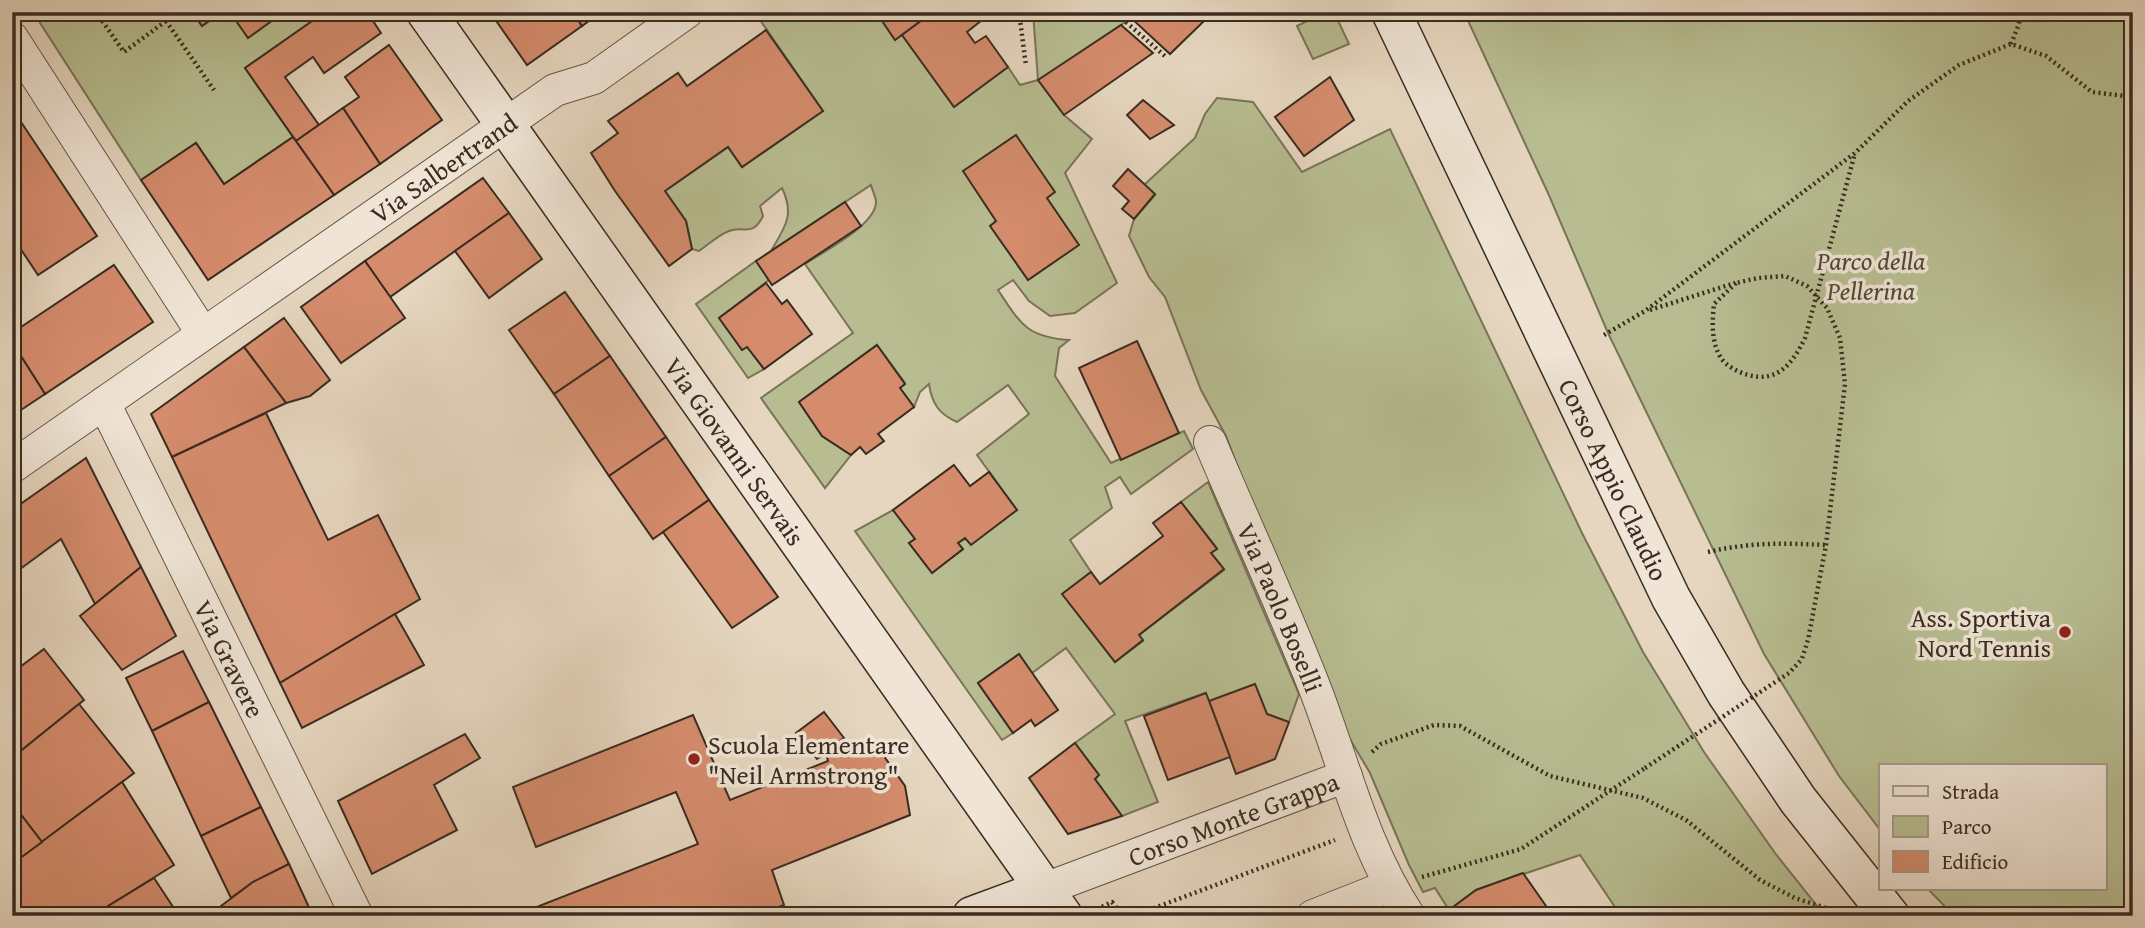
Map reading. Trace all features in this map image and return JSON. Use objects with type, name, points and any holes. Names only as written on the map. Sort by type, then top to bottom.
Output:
[{"type":"street","name":"Via Giovanni Servais","points":[[426,12],[1067,905]]},
{"type":"street","name":"Via Salbertrand","points":[[12,467],[555,90],[594,78],[687,12]]},
{"type":"street","name":"Corso Appio Claudio","points":[[1391,12],[1671,598],[1726,693],[1798,800],[1890,916]]},
{"type":"street","points":[[12,37],[203,334]]},
{"type":"street","name":"Via Gravere","points":[[104,403],[357,916]]},
{"type":"street","name":"Via Paolo Boselli","points":[[1210,442],[1314,686],[1346,776]]},
{"type":"street","name":"Corso Monte Grappa","points":[[972,916],[1067,905],[1346,776],[1389,886],[1409,916]]},
{"type":"street","points":[[1313,916],[1389,886]]},
{"type":"path","points":[[96,12],[124,52],[166,21]]},
{"type":"path","points":[[160,12],[214,90]]},
{"type":"path","points":[[1019,12],[1026,66]]},
{"type":"path","points":[[2011,44],[2019,24],[2020,12]]},
{"type":"path","points":[[1126,22],[1166,57]]},
{"type":"path","points":[[1604,335],[1645,311],[1855,153],[1908,101],[1959,65],[2011,44],[2046,56],[2092,92],[2133,97]]},
{"type":"path","points":[[1736,283],[1714,304],[1714,341],[1721,359],[1738,372],[1757,377],[1774,375],[1795,359],[1805,338],[1855,153]]},
{"type":"path","points":[[1389,886],[1521,849],[1789,673],[1802,659],[1826,545],[1845,384],[1840,338],[1827,308],[1807,286],[1785,276],[1736,283],[1645,311]]},
{"type":"path","points":[[1709,552],[1769,542],[1826,545]]},
{"type":"path","points":[[1346,776],[1381,744],[1434,725],[1460,726],[1549,776],[1643,798],[1686,820],[1760,880],[1794,898],[1829,909]]},
{"type":"path","points":[[1133,916],[1341,838]]},
{"type":"path","points":[[1067,905],[1112,902],[1123,916]]},
{"type":"green space","points":[[33,12],[325,12],[245,68],[293,137],[224,184],[196,143],[141,180]]},
{"type":"green space","points":[[765,12],[876,12],[895,39],[902,35],[954,106],[1008,67],[1020,85],[1038,80],[1033,12],[1140,12],[1039,81],[1064,115],[1092,139],[1065,173],[1117,283],[1075,313],[1050,316],[1029,301],[1013,280],[998,290],[1019,320],[1033,332],[1069,340],[1059,348],[1055,376],[1111,463],[1184,431],[1193,449],[1131,494],[1120,477],[1105,487],[1112,508],[1070,540],[1091,572],[1063,595],[1115,662],[1143,641],[1139,635],[1224,570],[1211,553],[1217,548],[1181,502],[1208,482],[1299,694],[1289,722],[1267,714],[1255,684],[1209,701],[1205,693],[1125,721],[1158,802],[1122,816],[1095,779],[1099,775],[1075,743],[1115,714],[1066,648],[1032,673],[1019,654],[978,683],[1013,733],[1002,740],[855,531],[893,510],[915,539],[909,543],[932,572],[962,550],[958,543],[1017,510],[977,455],[1029,414],[1008,385],[957,422],[937,408],[929,384],[920,392],[914,407],[900,388],[905,383],[877,345],[799,402],[822,436],[851,455],[825,488],[761,398],[853,333],[805,264],[847,237],[867,220],[874,211],[876,202],[871,185],[771,251],[787,221],[788,206],[782,188],[760,206],[763,216],[755,227],[729,231],[699,251],[692,249],[686,221],[665,191],[728,147],[742,167],[823,111],[758,17]]},
{"type":"green space","points":[[1325,12],[1334,12],[1349,44],[1313,59],[1297,26]]},
{"type":"green space","name":"Parco della Pellerina","points":[[1464,12],[2133,12],[2133,916],[1954,916],[1929,890],[2106,890],[2106,764],[1879,764],[1879,828],[1839,776],[1764,654],[1608,333],[1548,193]]},
{"type":"green space","points":[[1217,98],[1253,102],[1302,172],[1390,129],[1582,533],[1643,652],[1704,752],[1775,853],[1825,916],[1621,916],[1580,855],[1476,890],[1449,910],[1435,888],[1423,892],[1370,773],[1347,734],[1226,436],[1201,390],[1165,297],[1149,277],[1129,236],[1134,219],[1155,195],[1144,185],[1195,138],[1205,114]]},
{"type":"green space","points":[[756,261],[769,280],[719,318],[742,350],[747,347],[764,369],[748,378],[696,304]]},
{"type":"building","points":[[192,12],[222,12],[202,26]]},
{"type":"building","points":[[230,12],[284,12],[248,38]]},
{"type":"building","points":[[325,12],[367,12],[381,33],[324,73],[313,57],[285,77],[319,125],[296,141],[245,68]]},
{"type":"building","points":[[490,12],[573,12],[582,26],[527,65]]},
{"type":"building","points":[[573,12],[601,12],[582,26]]},
{"type":"building","points":[[876,12],[933,12],[895,40]]},
{"type":"building","points":[[933,12],[976,12],[982,20],[967,32],[975,43],[986,36],[1008,67],[954,107],[902,35]]},
{"type":"building","points":[[1140,12],[1195,12],[1204,21],[1170,54],[1131,18]]},
{"type":"building","points":[[1121,25],[1153,53],[1064,115],[1038,80]]},
{"type":"building","points":[[766,30],[823,111],[742,167],[728,147],[665,191],[686,221],[692,249],[669,266],[591,153],[618,133],[608,121],[678,73],[687,86]]},
{"type":"building","points":[[389,45],[442,120],[380,164],[343,108],[359,97],[345,77]]},
{"type":"building","points":[[1330,77],[1354,120],[1304,156],[1275,117]]},
{"type":"building","points":[[1143,100],[1174,125],[1150,139],[1127,115]]},
{"type":"building","points":[[343,108],[380,164],[334,195],[296,141]]},
{"type":"building","points":[[15,113],[97,236],[38,275],[12,236],[12,115]]},
{"type":"building","points":[[1016,135],[1055,192],[1047,198],[1079,245],[1028,280],[990,226],[996,221],[963,171]]},
{"type":"building","points":[[293,137],[334,195],[208,280],[141,180],[196,143],[224,184]]},
{"type":"building","points":[[1128,169],[1155,194],[1134,219],[1122,209],[1129,201],[1113,186]]},
{"type":"building","points":[[483,178],[509,213],[390,297],[365,261]]},
{"type":"building","points":[[845,202],[861,226],[772,285],[756,261]]},
{"type":"building","points":[[509,213],[542,259],[489,298],[455,251]]},
{"type":"building","points":[[365,261],[405,318],[341,363],[301,307]]},
{"type":"building","points":[[114,265],[153,322],[45,394],[12,342],[12,333]]},
{"type":"building","points":[[766,283],[782,304],[787,300],[812,334],[764,369],[747,347],[742,350],[719,318]]},
{"type":"building","points":[[565,292],[610,356],[554,394],[509,330]]},
{"type":"building","points":[[284,318],[330,380],[310,396],[286,403],[244,347]]},
{"type":"building","points":[[1137,341],[1179,433],[1121,460],[1079,368]]},
{"type":"building","points":[[12,342],[45,394],[12,416]]},
{"type":"building","points":[[877,345],[905,384],[900,388],[914,407],[878,434],[884,441],[866,454],[860,447],[851,455],[822,436],[799,402]]},
{"type":"building","points":[[244,347],[286,403],[172,457],[151,414]]},
{"type":"building","points":[[610,356],[666,437],[609,476],[554,394]]},
{"type":"building","points":[[266,413],[328,540],[378,515],[420,599],[280,683],[172,457]]},
{"type":"building","points":[[666,437],[709,500],[653,539],[609,476]]},
{"type":"building","points":[[86,458],[141,567],[95,604],[61,539],[12,575],[12,510]]},
{"type":"building","points":[[954,465],[970,486],[989,472],[1017,510],[971,545],[965,538],[958,543],[963,549],[932,573],[909,543],[915,539],[893,510]]},
{"type":"building","points":[[709,500],[778,597],[732,628],[663,532]]},
{"type":"building","points":[[1181,502],[1217,549],[1211,553],[1224,569],[1139,635],[1143,640],[1115,662],[1062,594],[1091,572],[1100,584],[1163,536],[1153,523]]},
{"type":"building","points":[[141,567],[176,636],[122,670],[80,616]]},
{"type":"building","points":[[395,614],[424,665],[302,728],[280,683]]},
{"type":"building","points":[[44,649],[84,700],[12,758],[12,673]]},
{"type":"building","points":[[183,651],[209,702],[152,731],[126,678]]},
{"type":"building","points":[[1019,654],[1058,710],[1035,726],[1031,720],[1013,733],[978,683]]},
{"type":"building","points":[[1255,684],[1267,714],[1289,722],[1275,759],[1236,774],[1209,701]]},
{"type":"building","points":[[1206,693],[1230,757],[1168,780],[1144,716]]},
{"type":"building","points":[[209,702],[261,807],[201,836],[152,731]]},
{"type":"building","points":[[79,704],[134,773],[42,842],[12,803],[12,758]]},
{"type":"building","points":[[824,712],[844,738],[836,744],[841,755],[874,742],[905,786],[910,815],[772,870],[784,905],[753,916],[522,916],[521,913],[698,844],[676,792],[536,847],[513,787],[693,715],[730,800],[828,761],[826,753],[817,759],[796,733]]},
{"type":"building","points":[[465,734],[480,758],[434,785],[457,830],[372,874],[338,801]]},
{"type":"building","points":[[1075,743],[1099,775],[1095,779],[1122,816],[1068,834],[1029,778]]},
{"type":"building","points":[[122,782],[174,865],[92,916],[12,916],[12,864]]},
{"type":"building","points":[[12,803],[42,842],[12,864]]},
{"type":"building","points":[[261,807],[289,864],[253,882],[231,898],[201,836]]},
{"type":"building","points":[[289,864],[313,916],[227,916],[221,906],[253,882]]},
{"type":"building","points":[[1523,873],[1553,916],[1453,916],[1449,910],[1476,890]]},
{"type":"building","points":[[154,878],[179,916],[92,916]]},
{"type":"place","name":"Ass. Sportiva Nord Tennis","points":[[2065,632]]},
{"type":"place","name":"Scuola Elementare \"Neil Armstrong\"","points":[[694,759]]}]
